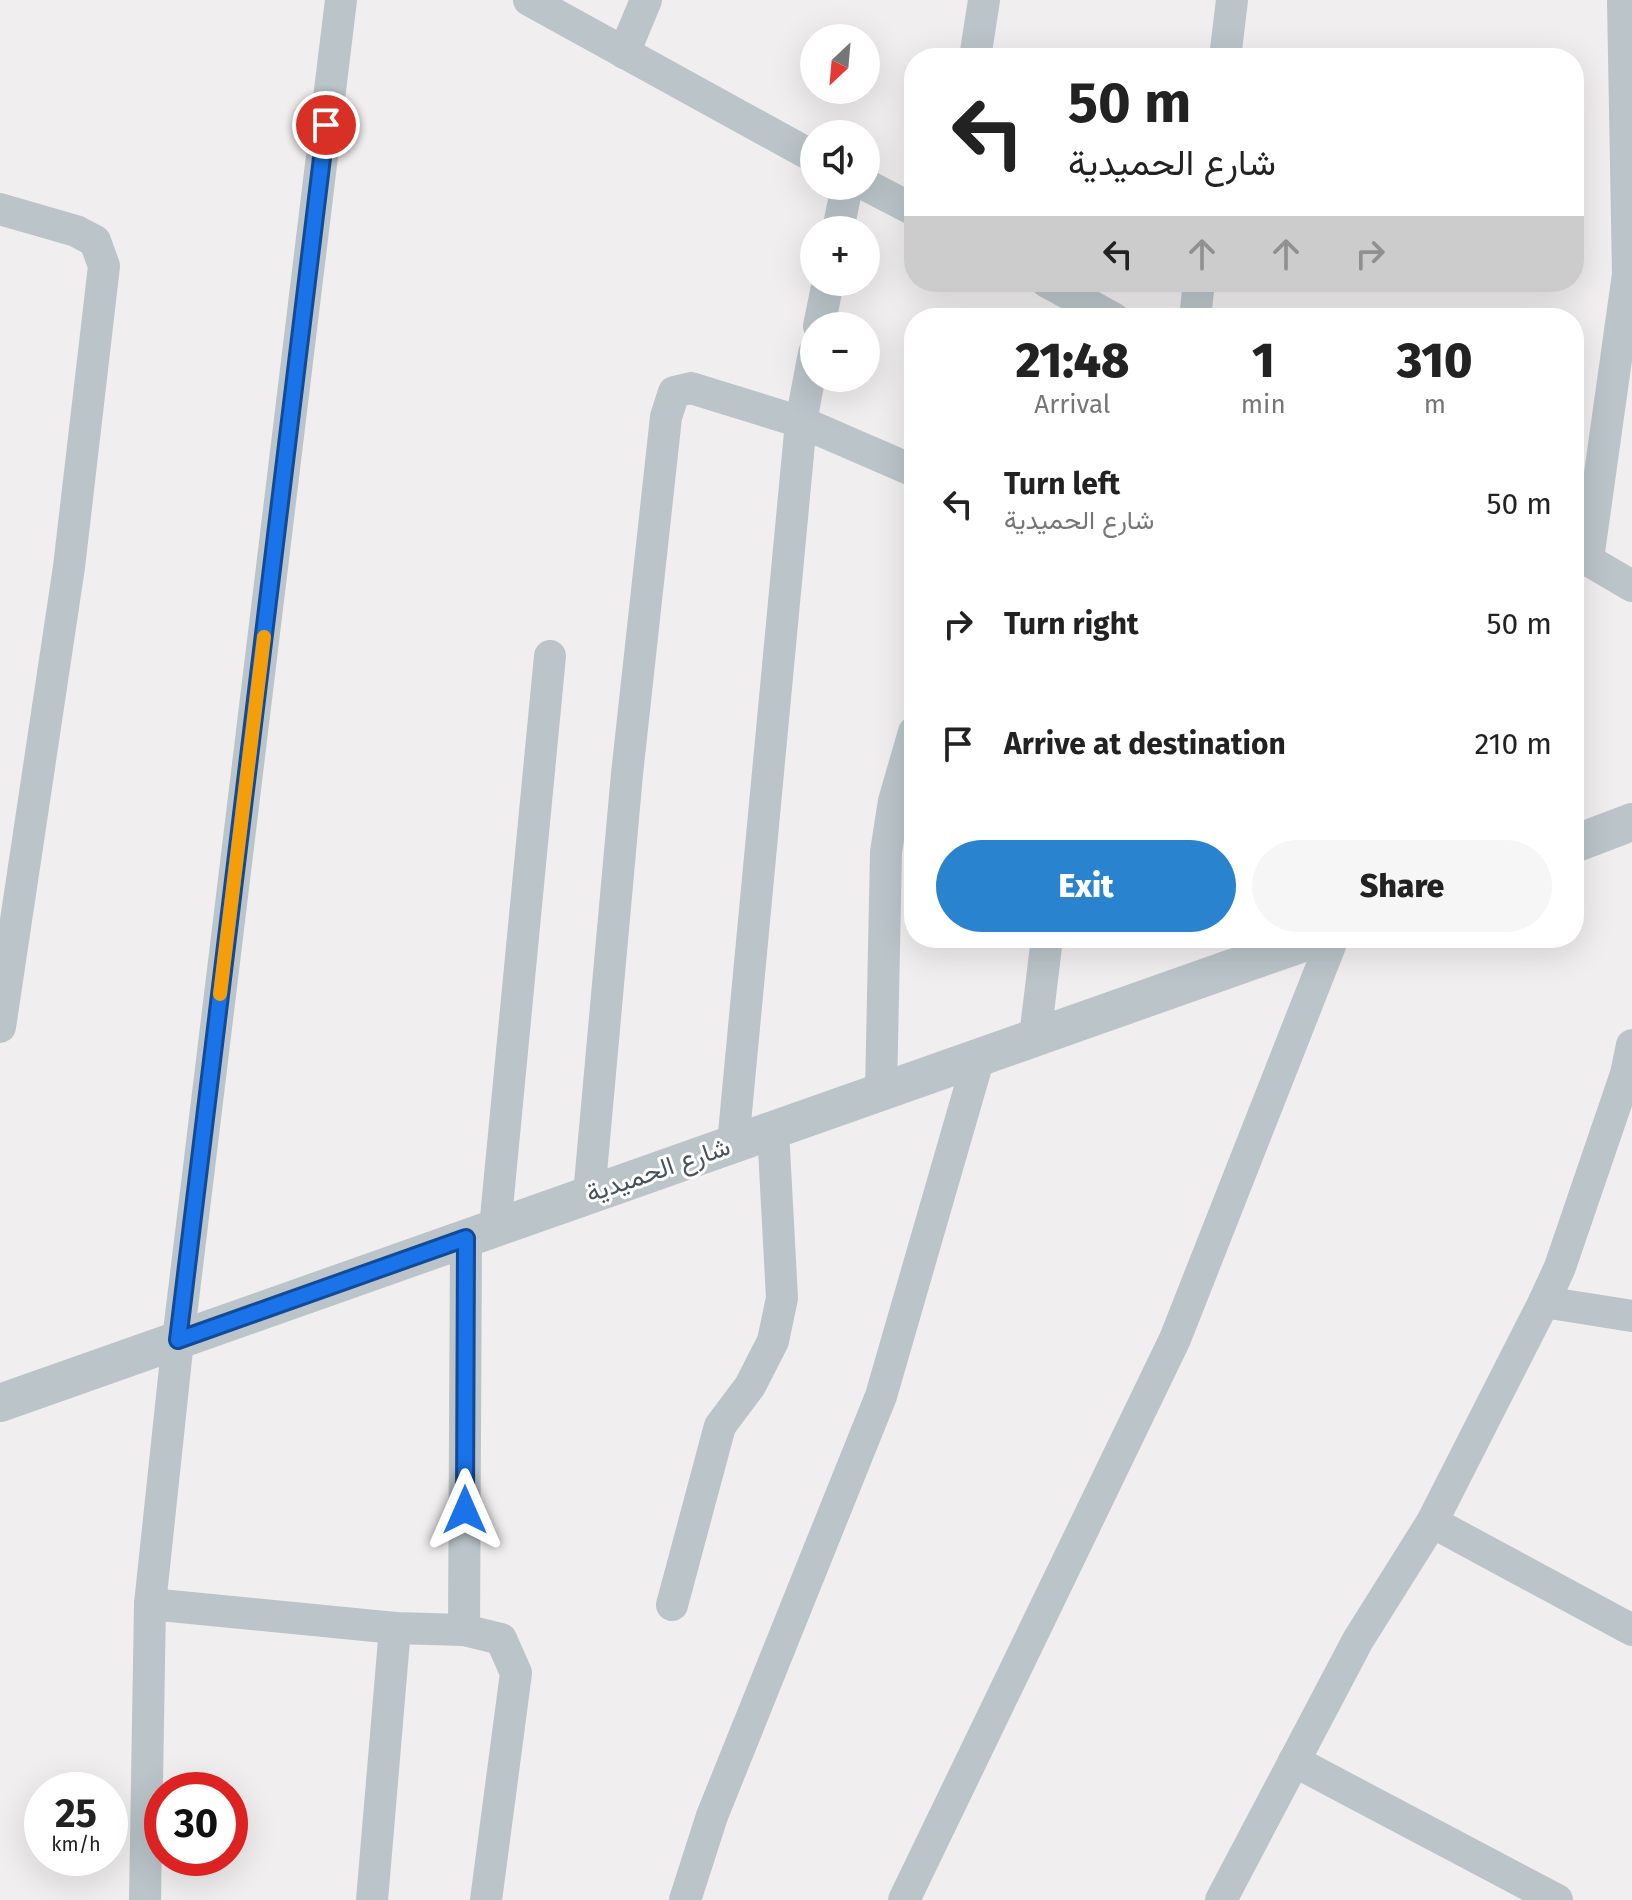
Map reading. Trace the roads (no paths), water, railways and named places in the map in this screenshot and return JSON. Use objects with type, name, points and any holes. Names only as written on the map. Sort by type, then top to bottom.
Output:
[{"type":"street","points":[[145,1900],[150,1604],[178,1340],[341,0]]},
{"type":"street","points":[[529,0],[800,149]]},
{"type":"street","points":[[624,53],[646,0]]},
{"type":"street","points":[[977,48],[984,0]]},
{"type":"street","points":[[1226,48],[1232,0]]},
{"type":"street","points":[[1584,537],[1628,274],[1623,0]]},
{"type":"street","points":[[880,192],[904,205]]},
{"type":"street","points":[[0,209],[76,231],[95,241],[104,266],[69,567],[0,1027]]},
{"type":"street","points":[[1065,292],[1095,308]]},
{"type":"street","points":[[589,1195],[627,774],[666,417],[674,392],[691,388],[801,422],[904,467]]},
{"type":"street","points":[[733,1144],[801,422],[807,392]]},
{"type":"street","points":[[1584,557],[1632,586]]},
{"type":"street","points":[[464,1630],[480,1233],[550,656]]},
{"type":"street","points":[[881,1092],[886,852],[894,801],[904,766]]},
{"type":"street","points":[[1584,840],[1632,822]]},
{"type":"street","points":[[1035,1037],[1046,948]]},
{"type":"street","name":"شارع الحميدية","points":[[0,1403],[1289,948]]},
{"type":"street","points":[[904,1900],[1175,1339],[1329,948]]},
{"type":"street","points":[[1221,1900],[1358,1640],[1432,1522],[1544,1302],[1560,1267],[1626,1074],[1632,1045]]},
{"type":"street","points":[[685,1900],[712,1816],[881,1396],[979,1057]]},
{"type":"street","points":[[672,1605],[720,1426],[750,1386],[773,1341],[782,1298],[773,1130]]},
{"type":"street","points":[[1544,1302],[1632,1316]]},
{"type":"street","points":[[1432,1522],[1632,1630]]},
{"type":"street","points":[[150,1604],[395,1628],[464,1630],[501,1639],[516,1673],[486,1900]]},
{"type":"street","points":[[372,1900],[395,1628]]},
{"type":"street","points":[[1294,1761],[1557,1900]]}]
